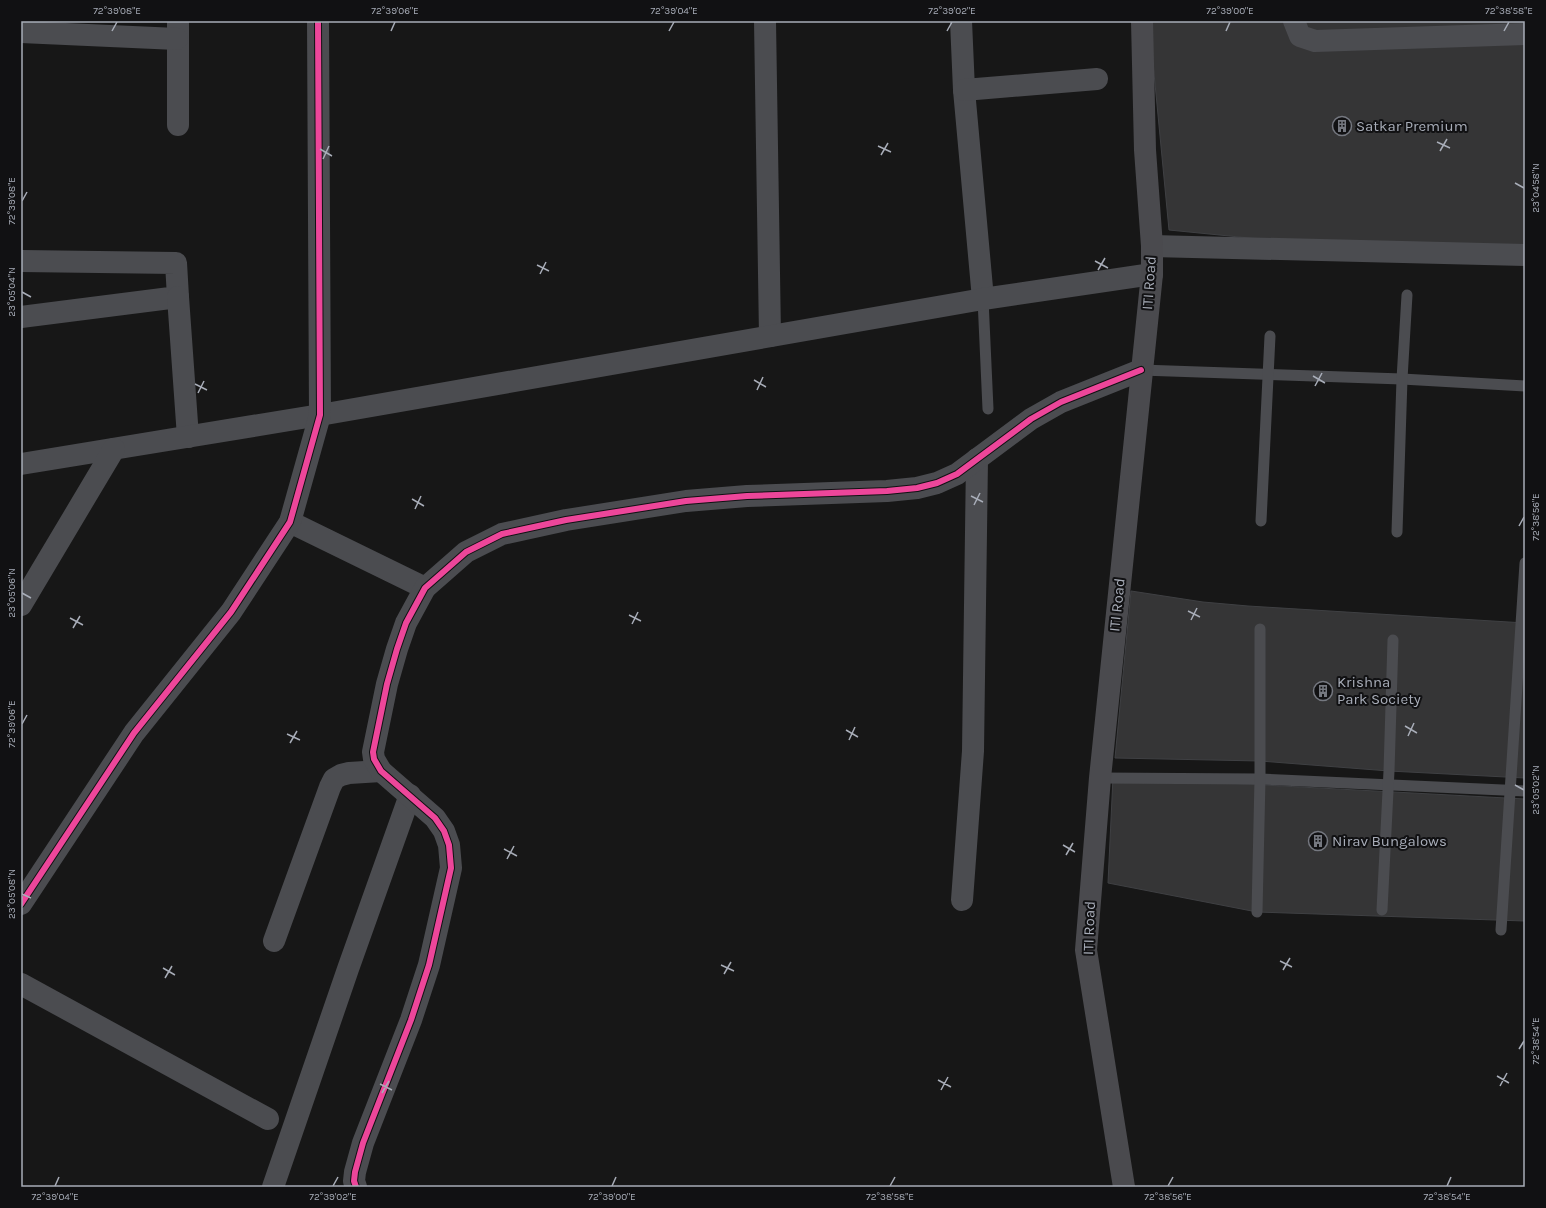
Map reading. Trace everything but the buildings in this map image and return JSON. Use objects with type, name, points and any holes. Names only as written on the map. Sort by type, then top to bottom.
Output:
[{"type":"main road","name":"ITI Road","points":[[1124,1187],[1086,950],[1100,778],[1152,274],[1152,246],[1145,150],[1142,21]]},
{"type":"street","points":[[21,904],[134,733],[231,612],[290,522],[320,415],[318,21]]},
{"type":"street","points":[[765,21],[770,336]]},
{"type":"street","points":[[961,21],[964,90],[983,299]]},
{"type":"street","points":[[1294,21],[1300,36],[1315,41],[1421,29],[1525,34]]},
{"type":"street","points":[[21,32],[177,30],[178,125]]},
{"type":"street","points":[[964,90],[1097,79]]},
{"type":"street","points":[[1152,246],[1525,255]]},
{"type":"street","points":[[21,261],[176,263],[188,437]]},
{"type":"street","points":[[21,464],[320,415],[983,299],[1152,274]]},
{"type":"street","points":[[21,318],[178,297]]},
{"type":"street","points":[[356,1187],[354,1181],[355,1172],[363,1143],[412,1020],[429,965],[450,868],[449,845],[444,832],[435,818],[381,771],[374,759],[373,752],[396,649],[406,623],[425,588],[466,552],[502,534],[566,520],[686,501],[747,496],[888,491],[917,488],[937,483],[957,474],[1031,419],[1061,402],[1141,370]]},
{"type":"street","points":[[21,605],[114,448]]},
{"type":"street","points":[[962,900],[973,751],[977,459]]},
{"type":"street","points":[[290,522],[425,588]]},
{"type":"street","points":[[274,940],[334,779],[349,773],[381,771]]},
{"type":"street","points":[[272,1187],[410,795]]},
{"type":"street","points":[[21,984],[268,1119]]},
{"type":"lane","points":[[1397,532],[1402,379],[1407,295]]},
{"type":"lane","points":[[983,299],[988,408]]},
{"type":"lane","points":[[1261,521],[1270,336]]},
{"type":"lane","points":[[1141,370],[1402,379],[1525,386]]},
{"type":"lane","points":[[1501,930],[1525,563]]},
{"type":"lane","points":[[1257,912],[1260,779],[1260,629]]},
{"type":"lane","points":[[1382,910],[1393,640]]},
{"type":"lane","points":[[1100,778],[1260,779],[1525,792]]},
{"type":"cycle path","points":[[21,904],[134,733],[231,612],[290,522],[320,415],[318,21]]},
{"type":"cycle path","points":[[356,1187],[354,1181],[355,1172],[363,1143],[411,1020],[429,965],[451,868],[449,845],[444,831],[435,818],[381,771],[374,759],[373,752],[387,684],[397,649],[406,623],[425,588],[466,552],[502,534],[566,520],[686,501],[747,496],[887,491],[917,488],[937,483],[957,474],[1031,419],[1061,402],[1141,370]]},
{"type":"place","name":"Satkar Premium","points":[[1342,126]]},
{"type":"place","name":"Krishna Park Society","points":[[1323,691]]},
{"type":"place","name":"Nirav Bungalows","points":[[1318,841]]}]
